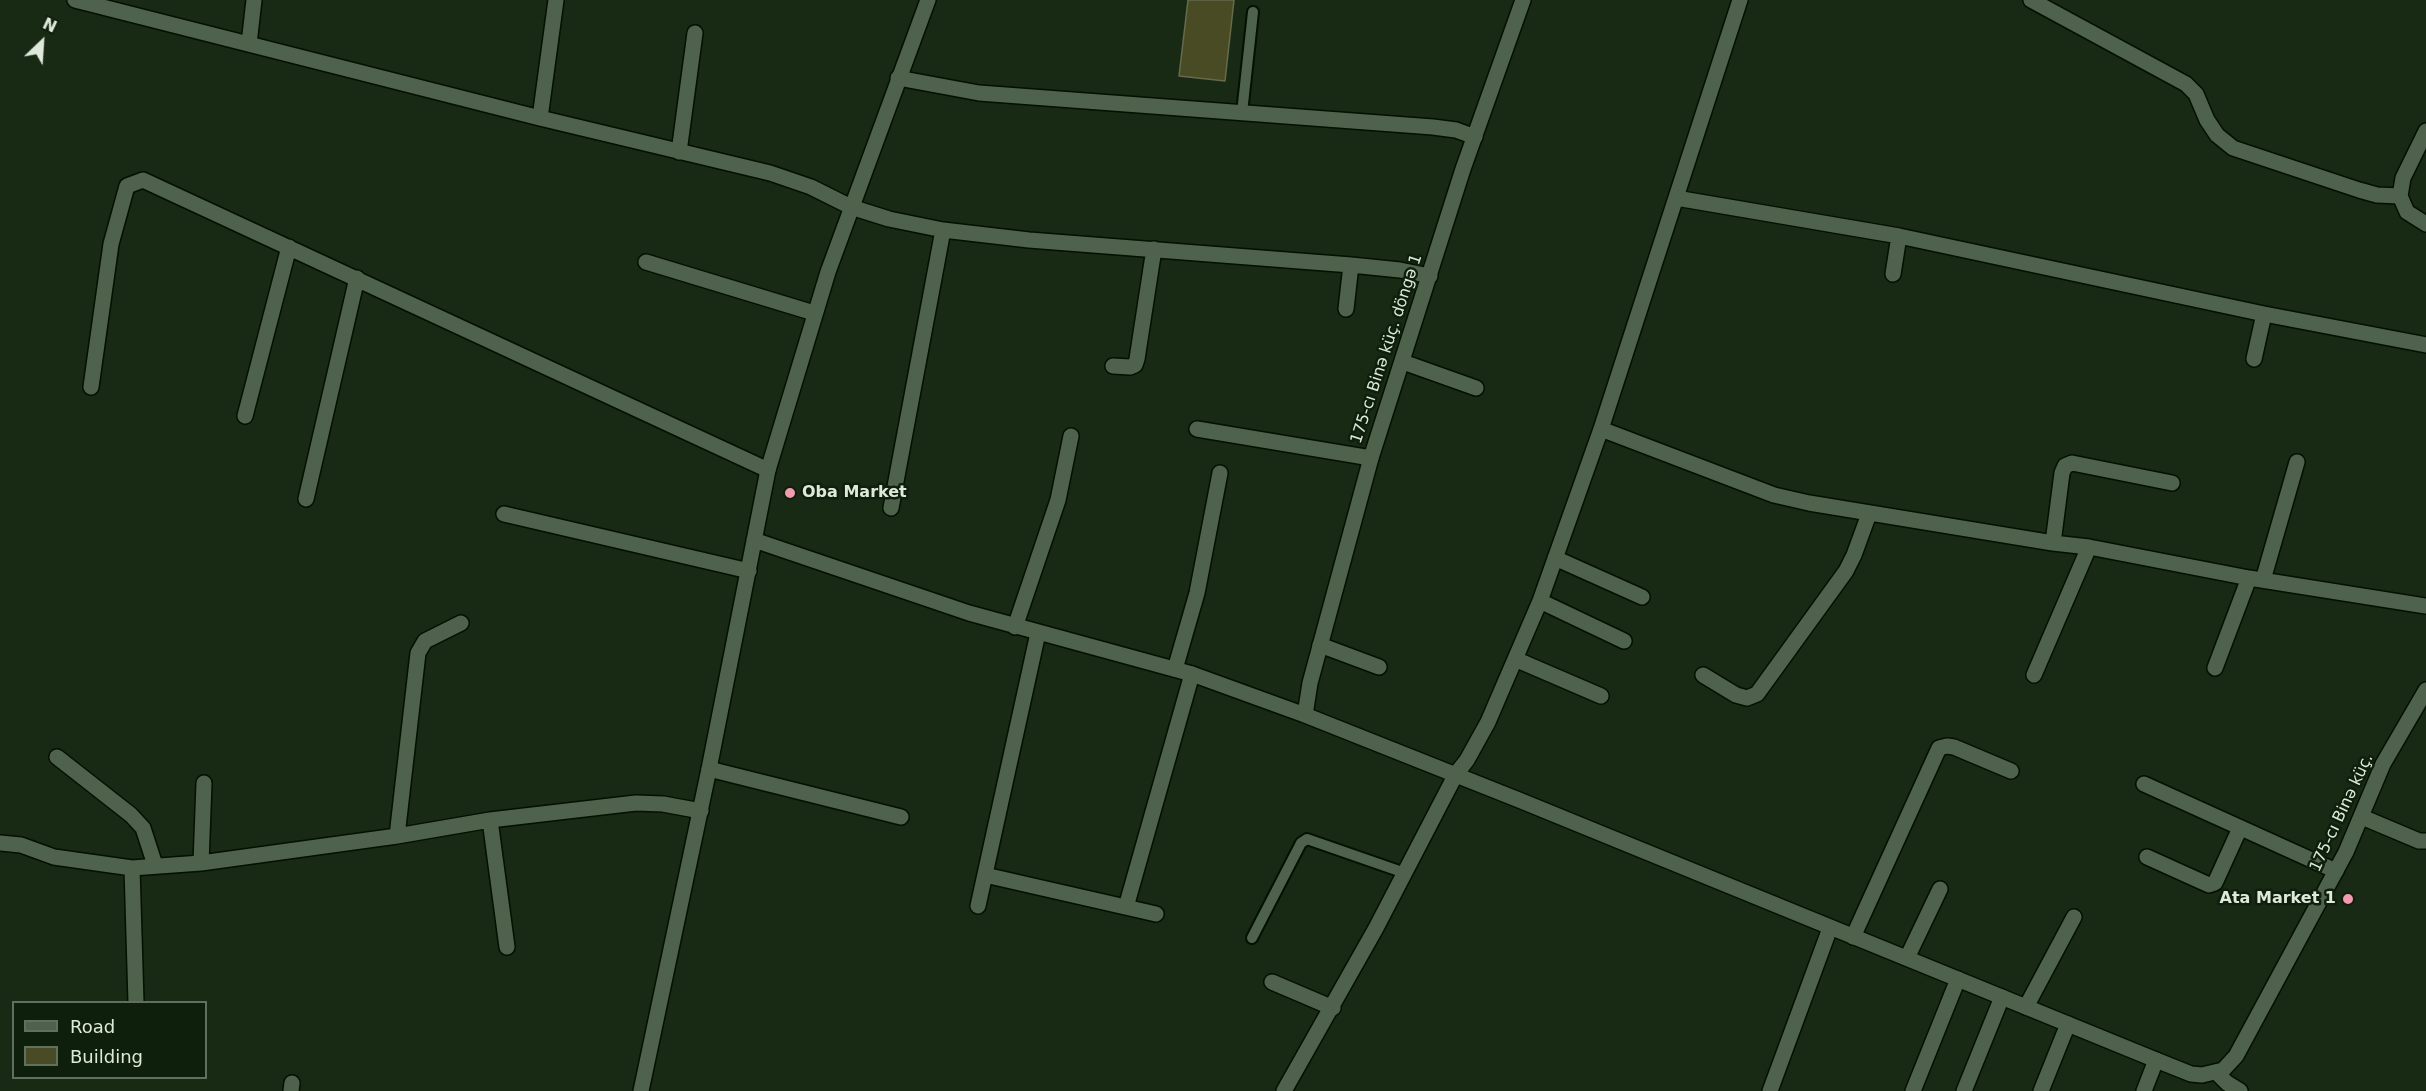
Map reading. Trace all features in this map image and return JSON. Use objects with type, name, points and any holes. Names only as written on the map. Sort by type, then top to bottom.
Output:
[{"type":"street","points":[[75,0],[540,118],[770,173],[811,187],[851,207],[889,219],[943,230],[1029,240],[1351,265],[1400,270],[1430,276]]},
{"type":"street","points":[[249,44],[254,0]]},
{"type":"street","points":[[540,118],[556,0]]},
{"type":"street","points":[[641,1091],[701,811],[768,470],[814,313],[928,0]]},
{"type":"street","name":"175-cı Binə küç. döngə 1","points":[[1305,715],[1310,683],[1371,459],[1449,211],[1523,0]]},
{"type":"street","points":[[1284,1091],[1333,1008],[1456,774],[1467,760],[1488,722],[1540,601],[1601,429],[1740,0]]},
{"type":"street","points":[[2031,0],[2186,84],[2196,94],[2206,120],[2217,135],[2233,148],[2359,190],[2378,195],[2400,196]]},
{"type":"street","points":[[679,152],[695,33]]},
{"type":"street","points":[[898,78],[979,93],[1434,127],[1456,130],[1474,137]]},
{"type":"street","points":[[2426,131],[2403,178],[2400,196],[2407,212],[2426,224]]},
{"type":"street","points":[[91,387],[111,244],[127,186],[143,180],[768,470]]},
{"type":"street","points":[[1676,198],[1899,236],[2264,314],[2426,345]]},
{"type":"street","points":[[891,508],[943,230]]},
{"type":"street","points":[[1893,274],[1899,236]]},
{"type":"street","points":[[245,416],[289,247]]},
{"type":"street","points":[[1113,366],[1135,365],[1154,249]]},
{"type":"street","points":[[646,262],[814,313]]},
{"type":"street","points":[[1346,309],[1351,265]]},
{"type":"street","points":[[306,499],[357,279]]},
{"type":"street","points":[[2254,358],[2264,314]]},
{"type":"street","points":[[1403,362],[1476,388]]},
{"type":"street","points":[[1197,429],[1371,459]]},
{"type":"street","points":[[1601,429],[1774,495],[1869,514],[2089,547],[2256,579],[2426,606]]},
{"type":"street","points":[[1015,627],[1058,500],[1071,436]]},
{"type":"street","points":[[2215,668],[2256,579],[2297,462]]},
{"type":"street","points":[[2053,543],[2062,473],[2065,466],[2072,463],[2172,483]]},
{"type":"street","points":[[1175,669],[1202,573],[1220,473]]},
{"type":"street","points":[[504,514],[749,571]]},
{"type":"street","points":[[1703,675],[1736,695],[1747,698],[1757,694],[1846,571],[1869,514]]},
{"type":"street","points":[[754,540],[969,613],[1192,674],[1305,715],[1456,774],[2191,1074],[2217,1073],[2240,1091]]},
{"type":"street","points":[[2034,675],[2089,547]]},
{"type":"street","points":[[1555,558],[1642,597]]},
{"type":"street","points":[[1540,601],[1624,640]]},
{"type":"street","points":[[397,836],[418,654],[425,641],[461,623]]},
{"type":"street","points":[[978,906],[1038,633]]},
{"type":"street","points":[[1320,645],[1379,667]]},
{"type":"street","points":[[1515,659],[1601,696]]},
{"type":"street","points":[[1126,907],[1192,674]]},
{"type":"street","name":"175-cı Binə küç.","points":[[2217,1073],[2229,1065],[2236,1056],[2336,871],[2362,817],[2383,764],[2426,690]]},
{"type":"street","points":[[1853,937],[1940,748],[1954,747],[2011,771]]},
{"type":"street","points":[[57,757],[130,814],[143,828],[155,865]]},
{"type":"street","points":[[709,770],[901,817]]},
{"type":"street","points":[[201,863],[204,783]]},
{"type":"street","points":[[2144,784],[2336,871]]},
{"type":"street","points":[[0,843],[21,845],[54,857],[132,868],[201,863],[397,836],[490,820],[636,803],[663,804],[701,811]]},
{"type":"street","points":[[2362,817],[2426,842]]},
{"type":"street","points":[[490,820],[507,947]]},
{"type":"street","points":[[2147,857],[2209,885],[2215,883],[2241,828]]},
{"type":"street","points":[[132,868],[136,1001]]},
{"type":"street","points":[[985,875],[1156,914]]},
{"type":"street","points":[[1907,958],[1940,889]]},
{"type":"street","points":[[2026,1007],[2074,917]]},
{"type":"street","points":[[1770,1091],[1830,928]]},
{"type":"street","points":[[1913,1091],[1958,979]]},
{"type":"street","points":[[1272,981],[1333,1008]]},
{"type":"street","points":[[1964,1091],[2002,998]]},
{"type":"street","points":[[2041,1091],[2068,1024]]},
{"type":"street","points":[[2144,1091],[2156,1060]]},
{"type":"lane","points":[[1242,113],[1253,12]]},
{"type":"lane","points":[[1251,938],[1301,843],[1307,839],[1405,873]]},
{"type":"building","points":[[1188,0],[1234,0],[1225,81],[1179,76]]},
{"type":"place","name":"Oba Market","points":[[790,493]]},
{"type":"place","name":"Ata Market 1","points":[[2348,899]]}]
